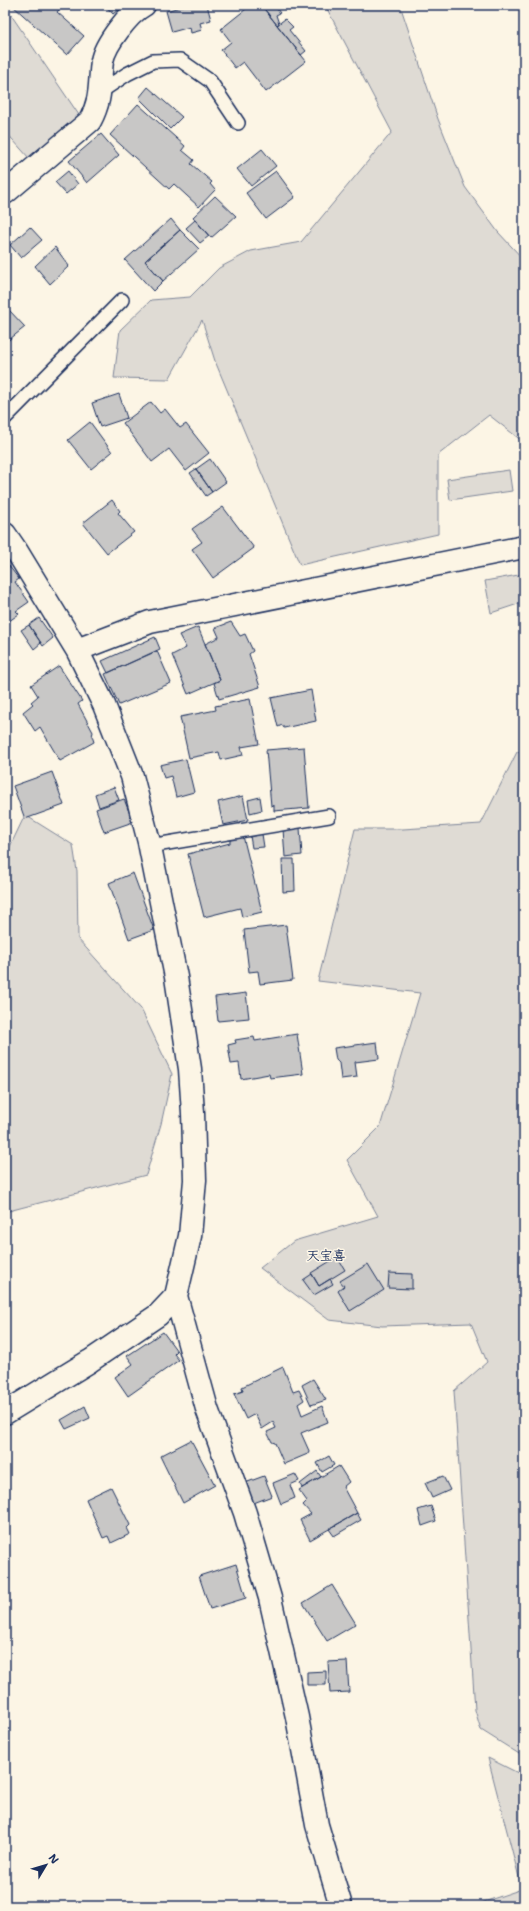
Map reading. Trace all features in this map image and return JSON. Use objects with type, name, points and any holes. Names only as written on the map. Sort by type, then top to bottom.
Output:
[{"type":"street","points":[[5,193],[90,121],[97,107],[103,59],[120,27],[137,8],[144,5]]},
{"type":"street","points":[[5,534],[77,650],[104,705],[132,776],[150,846],[176,977],[190,1069],[193,1113],[195,1180],[190,1236],[176,1296],[207,1409],[244,1513],[270,1598],[297,1717],[316,1825],[342,1906]]},
{"type":"street","points":[[77,650],[150,622],[524,547]]},
{"type":"street","points":[[5,1413],[90,1361],[158,1316],[176,1296]]},
{"type":"lane","points":[[100,92],[127,74],[153,61],[180,60],[210,81],[238,124]]},
{"type":"lane","points":[[5,418],[122,300]]},
{"type":"lane","points":[[150,846],[329,816]]},
{"type":"shaded area","points":[[325,5],[400,5],[438,119],[465,187],[498,232],[524,260],[524,439],[522,441],[489,415],[438,455],[438,534],[300,565],[215,361],[202,320],[169,379],[114,378],[120,330],[151,300],[190,297],[219,268],[251,251],[301,242],[392,132]]},
{"type":"shaded area","points":[[5,6],[79,115],[29,158],[5,131]]},
{"type":"shaded area","points":[[509,470],[512,491],[450,500],[447,479]]},
{"type":"shaded area","points":[[524,574],[524,602],[491,613],[485,581]]},
{"type":"shaded area","points":[[524,751],[524,1757],[481,1730],[475,1710],[454,1391],[487,1362],[471,1323],[382,1326],[329,1320],[260,1268],[294,1241],[378,1216],[347,1160],[380,1127],[420,993],[318,981],[355,829],[403,829],[481,824],[517,752]]},
{"type":"shaded area","points":[[25,815],[73,845],[77,871],[78,939],[141,1009],[172,1074],[161,1124],[146,1175],[5,1212],[5,857]]},
{"type":"shaded area","points":[[488,1758],[524,1776],[524,1906],[472,1906],[522,1889]]},
{"type":"building","points":[[12,5],[63,5],[57,12],[84,36],[67,55]]},
{"type":"building","points":[[105,5],[124,5],[113,14]]},
{"type":"building","points":[[186,5],[207,5],[211,20],[200,23],[202,30],[191,33],[190,27],[172,32],[166,11]]},
{"type":"building","points":[[251,5],[261,5],[306,61],[266,92],[243,62],[235,68],[221,50],[231,42],[221,29]]},
{"type":"building","points":[[261,5],[274,5],[280,13],[276,15],[279,24],[277,25]]},
{"type":"building","points":[[285,19],[293,27],[289,30],[306,51],[301,55],[277,25]]},
{"type":"building","points":[[148,87],[182,117],[170,129],[139,98]]},
{"type":"building","points":[[138,104],[185,146],[182,150],[194,160],[191,164],[212,182],[210,184],[215,190],[199,207],[174,184],[169,189],[110,135]]},
{"type":"building","points":[[101,134],[119,155],[87,183],[69,161]]},
{"type":"building","points":[[262,149],[276,166],[251,186],[237,169]]},
{"type":"building","points":[[68,171],[78,184],[66,194],[55,182]]},
{"type":"building","points":[[276,171],[295,197],[266,219],[246,193]]},
{"type":"building","points":[[215,196],[236,216],[211,238],[193,217]]},
{"type":"building","points":[[171,219],[180,230],[145,261],[163,281],[153,291],[125,260]]},
{"type":"building","points":[[195,220],[209,236],[200,243],[186,228]]},
{"type":"building","points":[[30,227],[42,240],[21,258],[10,245]]},
{"type":"building","points":[[180,230],[199,249],[163,281],[145,261]]},
{"type":"building","points":[[55,247],[69,266],[50,284],[35,266]]},
{"type":"building","points":[[5,310],[9,310],[25,327],[5,343]]},
{"type":"building","points":[[119,394],[127,418],[100,427],[92,403]]},
{"type":"building","points":[[151,402],[160,413],[165,409],[180,428],[186,424],[209,453],[186,471],[169,449],[152,462],[123,423]]},
{"type":"building","points":[[90,422],[112,452],[91,469],[68,440]]},
{"type":"building","points":[[210,459],[226,482],[212,492],[196,469]]},
{"type":"building","points":[[196,469],[212,492],[206,496],[190,473]]},
{"type":"building","points":[[112,500],[120,511],[118,513],[134,532],[107,553],[83,523]]},
{"type":"building","points":[[223,507],[254,548],[213,578],[192,549],[202,542],[192,529]]},
{"type":"building","points":[[5,561],[19,579],[15,582],[29,602],[16,611],[19,614],[5,624]]},
{"type":"building","points":[[39,618],[53,638],[43,646],[29,625]]},
{"type":"building","points":[[231,622],[240,636],[245,634],[253,651],[249,654],[260,687],[219,699],[214,683],[220,680],[205,644],[219,637],[215,628]]},
{"type":"building","points":[[29,625],[41,643],[34,649],[21,630]]},
{"type":"building","points":[[198,627],[220,680],[188,694],[172,655],[186,648],[179,635]]},
{"type":"building","points":[[155,637],[160,649],[108,673],[102,661]]},
{"type":"building","points":[[157,651],[171,683],[119,705],[105,674]]},
{"type":"building","points":[[59,666],[82,701],[78,704],[93,732],[92,736],[94,742],[60,761],[40,727],[35,731],[23,712],[33,704],[31,702],[38,696],[31,685]]},
{"type":"building","points":[[311,690],[316,721],[284,728],[282,725],[278,727],[271,698]]},
{"type":"building","points":[[250,699],[259,744],[241,747],[243,755],[221,760],[219,752],[189,758],[180,717],[216,710],[215,706]]},
{"type":"building","points":[[304,747],[309,808],[274,811],[274,805],[271,806],[266,750]]},
{"type":"building","points":[[186,759],[194,792],[176,797],[171,776],[164,778],[160,765]]},
{"type":"building","points":[[52,772],[64,805],[25,819],[13,786]]},
{"type":"building","points":[[114,787],[119,800],[99,807],[95,794]]},
{"type":"building","points":[[243,796],[248,820],[223,825],[218,802]]},
{"type":"building","points":[[260,797],[262,810],[250,813],[248,800]]},
{"type":"building","points":[[124,799],[133,822],[104,832],[96,809]]},
{"type":"building","points":[[300,828],[302,855],[285,857],[283,829]]},
{"type":"building","points":[[262,834],[264,847],[252,848],[250,836]]},
{"type":"building","points":[[243,836],[262,912],[242,917],[240,908],[204,917],[188,854],[230,843],[230,838]]},
{"type":"building","points":[[282,859],[294,859],[295,891],[283,892]]},
{"type":"building","points":[[133,873],[154,930],[129,939],[109,883]]},
{"type":"building","points":[[286,925],[293,980],[260,984],[258,971],[249,972],[244,930]]},
{"type":"building","points":[[246,993],[249,1018],[218,1021],[215,997]]},
{"type":"building","points":[[297,1034],[303,1074],[270,1078],[269,1074],[241,1079],[239,1063],[231,1064],[228,1045],[236,1043],[235,1040],[254,1037],[255,1041]]},
{"type":"building","points":[[377,1042],[379,1059],[355,1062],[357,1077],[341,1079],[339,1063],[336,1060],[334,1048]]},
{"type":"building","points":[[337,1257],[345,1270],[319,1286],[311,1273]]},
{"type":"building","points":[[368,1264],[384,1290],[350,1311],[338,1291],[344,1286],[340,1281]]},
{"type":"building","points":[[389,1273],[412,1274],[412,1289],[388,1288]]},
{"type":"building","points":[[312,1274],[319,1286],[330,1279],[333,1284],[314,1295],[303,1280]]},
{"type":"building","points":[[163,1332],[177,1351],[174,1354],[179,1360],[128,1396],[115,1377],[133,1364],[127,1356]]},
{"type":"building","points":[[283,1367],[293,1392],[299,1390],[304,1400],[298,1404],[302,1415],[322,1406],[328,1422],[301,1433],[310,1453],[284,1464],[275,1443],[272,1442],[267,1432],[276,1428],[273,1422],[262,1429],[255,1414],[246,1419],[234,1394],[243,1391],[242,1387]]},
{"type":"building","points":[[313,1379],[326,1400],[311,1405],[302,1385]]},
{"type":"building","points":[[85,1406],[90,1418],[66,1429],[61,1420]]},
{"type":"building","points":[[191,1440],[215,1485],[183,1503],[160,1456]]},
{"type":"building","points":[[329,1456],[334,1465],[322,1472],[317,1463]]},
{"type":"building","points":[[339,1466],[349,1482],[343,1487],[357,1513],[310,1540],[300,1520],[311,1514],[303,1505],[307,1501],[299,1490]]},
{"type":"building","points":[[317,1471],[321,1477],[302,1488],[300,1484]]},
{"type":"building","points":[[295,1474],[299,1481],[290,1485],[295,1498],[281,1504],[273,1483]]},
{"type":"building","points":[[264,1476],[272,1496],[251,1504],[245,1483]]},
{"type":"building","points":[[443,1476],[450,1490],[432,1498],[425,1483]]},
{"type":"building","points":[[111,1487],[130,1525],[127,1528],[130,1534],[111,1543],[108,1536],[103,1538],[86,1499]]},
{"type":"building","points":[[431,1506],[436,1521],[422,1526],[418,1510]]},
{"type":"building","points":[[357,1513],[361,1520],[334,1536],[329,1529]]},
{"type":"building","points":[[236,1564],[246,1598],[210,1609],[199,1576]]},
{"type":"building","points":[[332,1585],[356,1624],[327,1641],[303,1603]]},
{"type":"building","points":[[347,1661],[349,1692],[330,1693],[328,1662]]},
{"type":"building","points":[[326,1671],[326,1685],[307,1685],[307,1672]]},
{"type":"district","name":"天宝喜","points":[[326,1255]]}]
